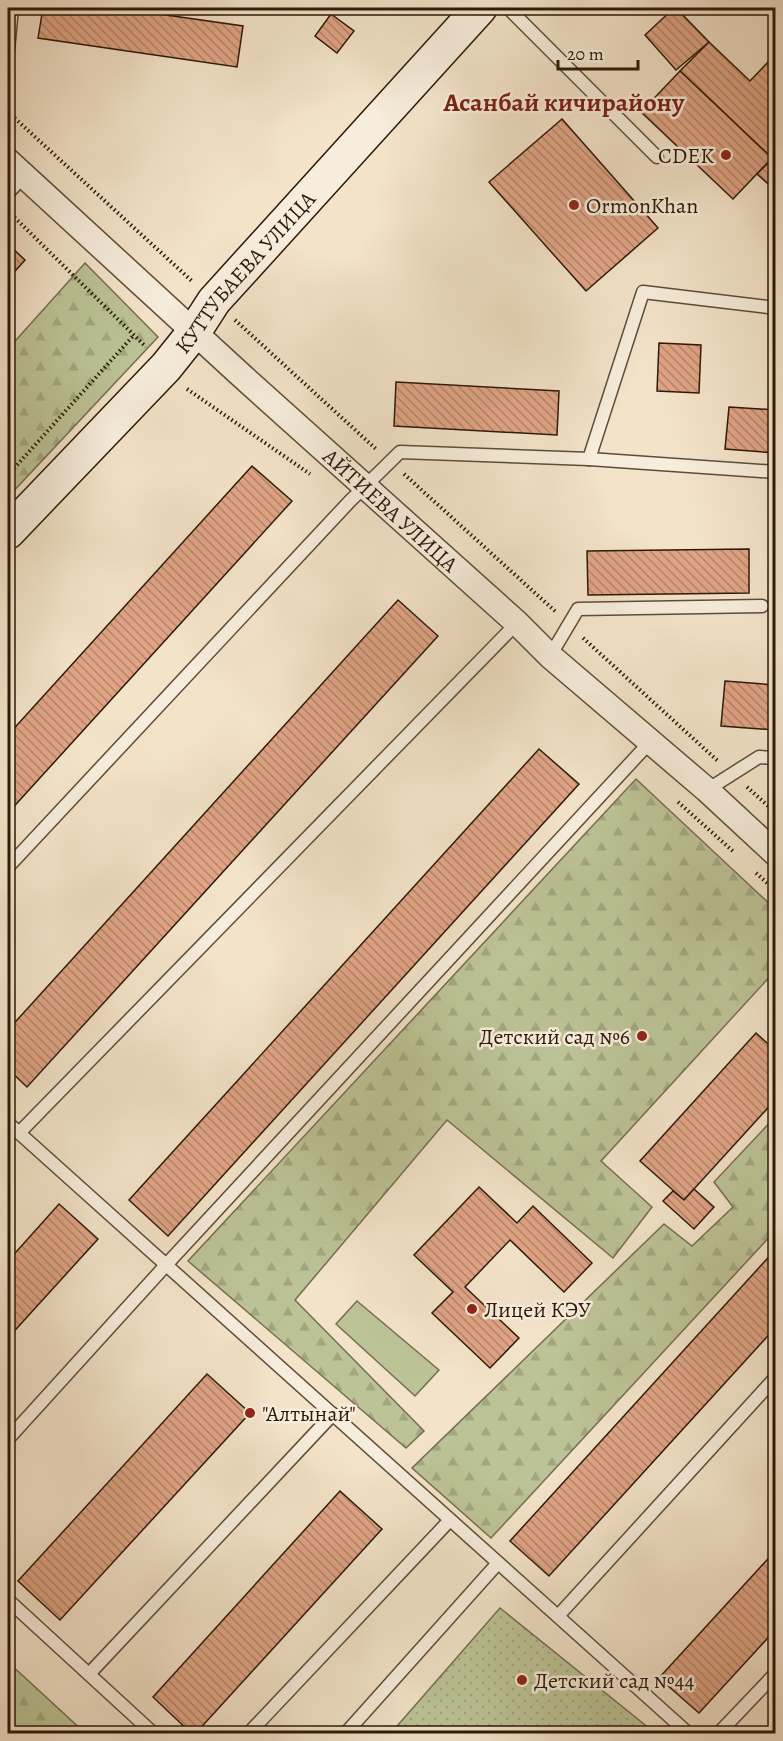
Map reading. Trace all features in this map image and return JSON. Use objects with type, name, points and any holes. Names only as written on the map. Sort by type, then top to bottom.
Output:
[{"type":"main road","name":"КУТТУБАЕВА УЛИЦА","points":[[8,532],[166,367],[194,332],[214,301],[480,8]]},
{"type":"street","name":"АЙТИЕВА УЛИЦА","points":[[13,176],[194,332],[517,623],[550,656],[707,790],[776,854]]},
{"type":"lane","points":[[8,50],[12,8]]},
{"type":"lane","points":[[508,8],[657,157]]},
{"type":"lane","points":[[589,459],[643,292],[776,308]]},
{"type":"lane","points":[[8,867],[364,486],[400,453],[589,459],[776,472]]},
{"type":"lane","points":[[550,656],[578,609],[762,606]]},
{"type":"lane","points":[[19,1133],[517,623]]},
{"type":"lane","points":[[8,1439],[650,742]]},
{"type":"lane","points":[[707,790],[759,757],[776,758]]},
{"type":"lane","points":[[8,1123],[689,1734]]},
{"type":"lane","points":[[558,1616],[776,1377]]},
{"type":"lane","points":[[89,1674],[333,1414]]},
{"type":"lane","points":[[248,1734],[450,1520]]},
{"type":"lane","points":[[345,1734],[498,1563]]},
{"type":"lane","points":[[8,1600],[154,1734]]},
{"type":"lane","points":[[718,1734],[776,1673]]},
{"type":"path","points":[[8,112],[200,288]]},
{"type":"path","points":[[8,211],[153,354]]},
{"type":"path","points":[[232,318],[776,813]]},
{"type":"path","points":[[8,475],[134,335]]},
{"type":"green space","points":[[85,263],[158,337],[8,497],[8,349]]},
{"type":"green space","points":[[636,779],[775,909],[775,971],[601,1161],[652,1207],[613,1258],[447,1120],[295,1300],[424,1431],[406,1448],[188,1261]]},
{"type":"green space","points":[[775,1117],[775,1231],[491,1538],[412,1468],[664,1224],[692,1246],[733,1207],[714,1182]]},
{"type":"green space","points":[[357,1301],[439,1370],[415,1396],[336,1324]]},
{"type":"green space","name":"Детский сад №44","points":[[500,1608],[655,1733],[391,1733]]},
{"type":"green space","points":[[8,1662],[85,1733],[8,1733]]},
{"type":"building","points":[[43,8],[117,8],[243,26],[237,67],[38,38]]},
{"type":"building","points":[[674,8],[709,42],[676,70],[645,35]]},
{"type":"building","points":[[331,14],[354,31],[337,53],[315,36]]},
{"type":"building","points":[[709,42],[750,81],[770,60],[776,65],[776,155],[772,158],[680,71]]},
{"type":"building","points":[[680,71],[772,158],[733,199],[641,112]]},
{"type":"building","name":"OrmonKhan","points":[[562,119],[658,228],[586,291],[489,182]]},
{"type":"building","points":[[776,155],[776,191],[757,174]]},
{"type":"building","points":[[8,244],[25,260],[8,279]]},
{"type":"building","points":[[659,343],[701,345],[699,393],[657,391]]},
{"type":"building","points":[[396,382],[559,391],[557,435],[394,426]]},
{"type":"building","points":[[729,407],[776,410],[776,453],[725,449]]},
{"type":"building","points":[[252,466],[292,501],[8,813],[8,735]]},
{"type":"building","points":[[749,549],[749,593],[588,595],[587,551]]},
{"type":"building","points":[[398,600],[438,636],[27,1087],[8,1069],[8,1030]]},
{"type":"building","points":[[725,681],[776,685],[776,730],[721,726]]},
{"type":"building","points":[[539,749],[579,784],[168,1236],[129,1200]]},
{"type":"building","points":[[756,1033],[776,1051],[776,1099],[684,1200],[640,1161]]},
{"type":"building","points":[[479,1187],[517,1223],[533,1206],[592,1263],[564,1292],[510,1240],[465,1287],[519,1338],[490,1368],[432,1313],[453,1292],[414,1255]]},
{"type":"building","points":[[694,1189],[714,1207],[694,1229],[663,1201],[673,1191],[684,1200]]},
{"type":"building","points":[[59,1204],[98,1239],[8,1338],[8,1261]]},
{"type":"building","points":[[776,1249],[776,1327],[549,1576],[510,1541]]},
{"type":"building","points":[[207,1374],[250,1413],[60,1620],[18,1581]]},
{"type":"building","points":[[340,1491],[382,1529],[195,1734],[192,1734],[153,1697]]},
{"type":"building","points":[[776,1550],[776,1629],[699,1713],[659,1678]]},
{"type":"place","name":"CDEK","points":[[726,155]]},
{"type":"place","name":"OrmonKhan","points":[[574,205]]},
{"type":"place","name":"Детский сад №6","points":[[642,1036]]},
{"type":"place","name":"Лицей КЭУ","points":[[472,1309]]},
{"type":"place","name":"\"Алтынай\"","points":[[250,1413]]},
{"type":"place","name":"Детский сад №44","points":[[522,1680]]},
{"type":"district","name":"Асанбай кичирайону","points":[[564,102]]}]
